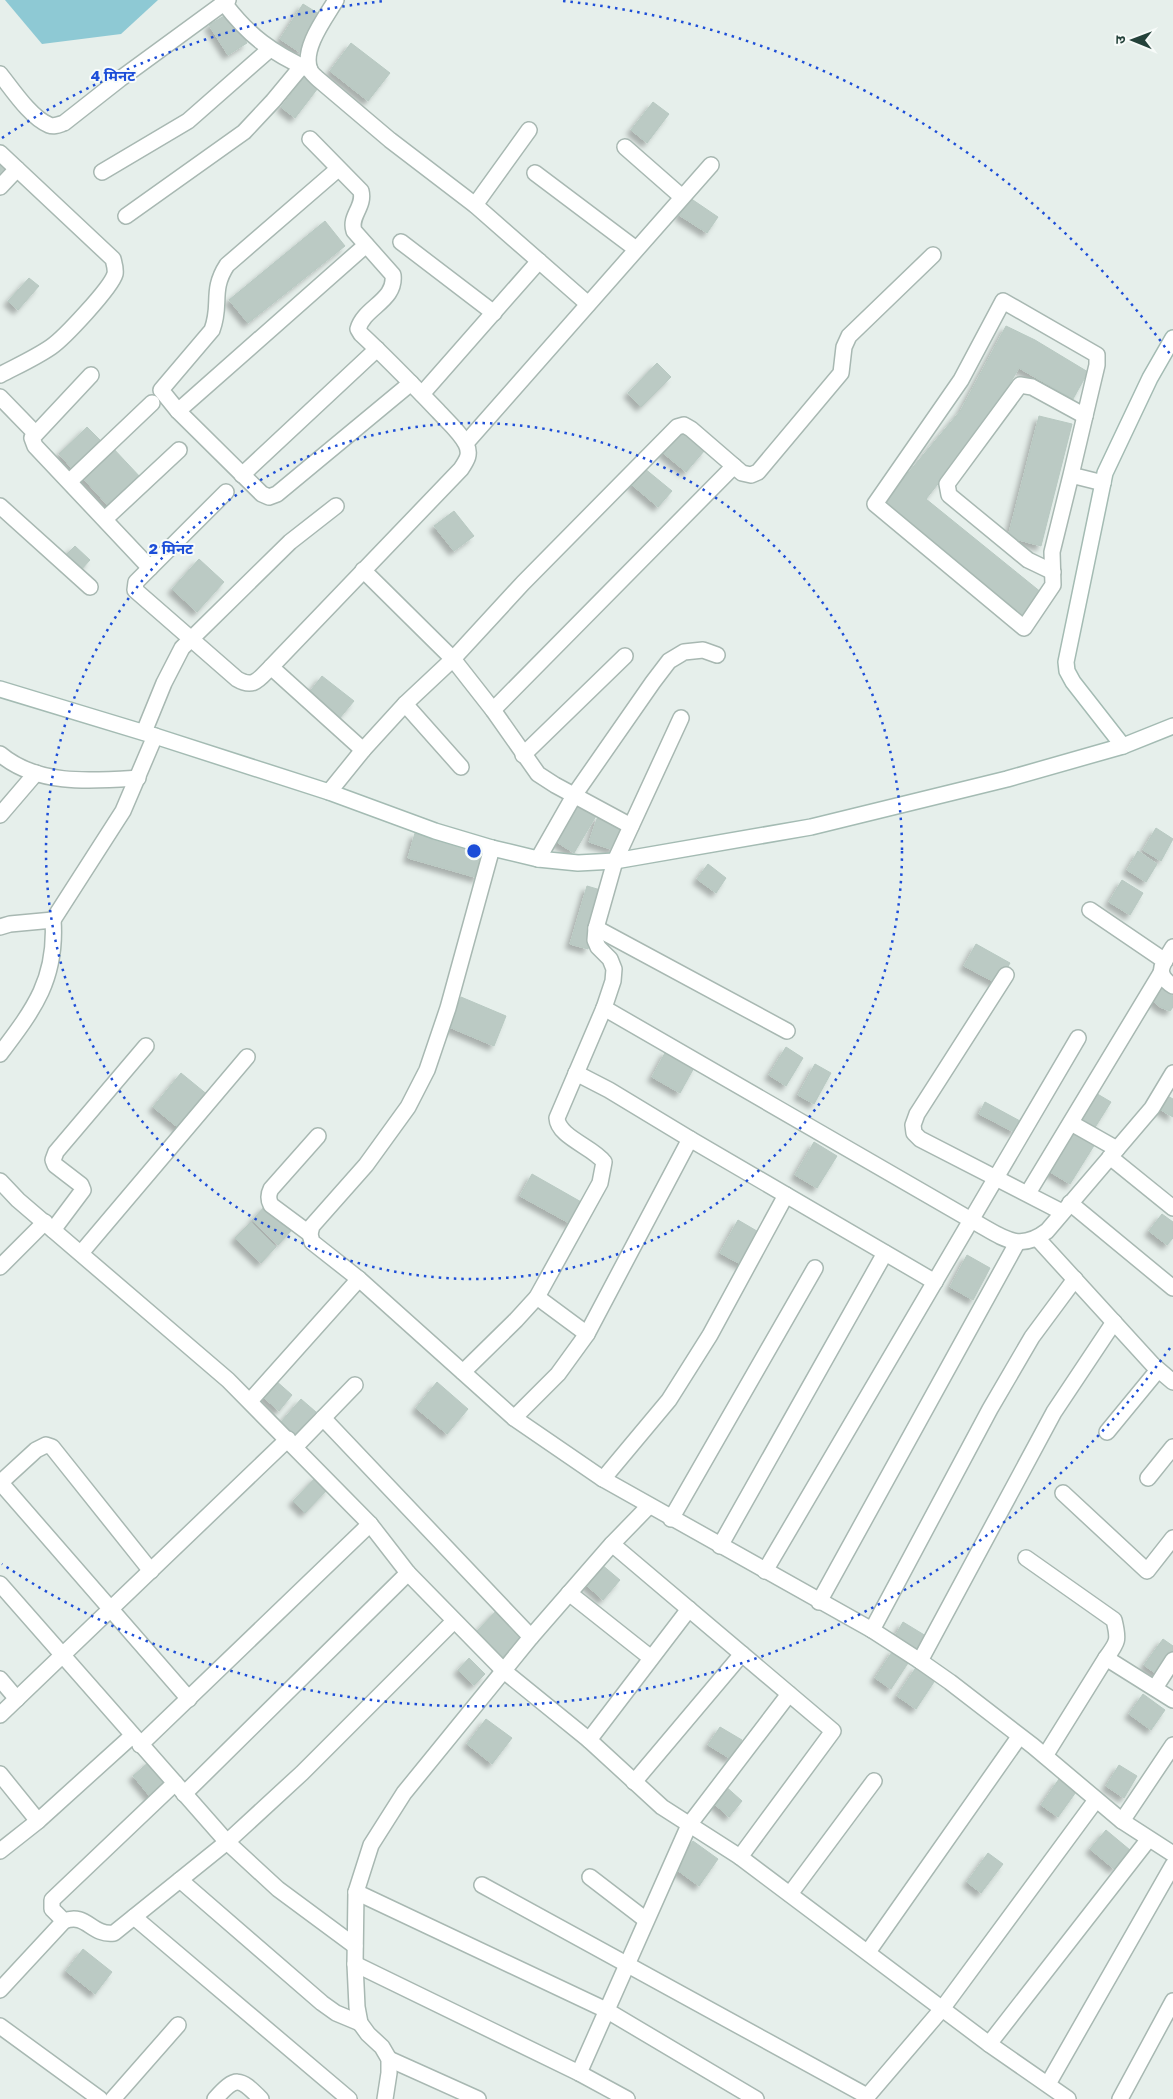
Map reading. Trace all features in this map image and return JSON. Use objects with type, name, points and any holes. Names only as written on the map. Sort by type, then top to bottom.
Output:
[{"type":"street","points":[[126,216],[244,132],[306,68],[313,40],[336,0]]},
{"type":"street","points":[[0,74],[36,116],[47,124],[55,126],[64,123],[226,1],[239,23],[255,38],[270,49],[306,68],[390,140],[475,205],[588,304]]},
{"type":"street","points":[[102,172],[188,121],[270,49]]},
{"type":"street","points":[[475,205],[529,130]]},
{"type":"street","points":[[226,492],[136,582],[135,590],[236,679],[250,684],[256,682],[271,667],[461,468],[467,460],[469,453],[466,443],[422,394],[358,329],[360,322],[390,293],[394,284],[393,275],[354,231],[352,225],[354,218],[362,204],[361,191],[310,140]]},
{"type":"street","points":[[625,147],[682,197]]},
{"type":"street","points":[[0,153],[113,259],[115,274],[110,283],[72,327],[52,346],[0,375]]},
{"type":"street","points":[[466,443],[711,164]]},
{"type":"street","points":[[0,187],[17,169]]},
{"type":"street","points":[[338,169],[227,265],[220,276],[216,289],[217,318],[212,330],[161,390],[178,411],[242,475],[262,494],[269,497],[277,494],[411,383]]},
{"type":"street","points":[[535,173],[636,249]]},
{"type":"street","points":[[401,242],[494,313]]},
{"type":"street","points":[[178,411],[366,245]]},
{"type":"street","points":[[329,792],[363,750],[405,704],[452,659],[523,583],[677,427],[684,425],[692,429],[742,473],[751,475],[758,472],[841,374],[844,366],[844,347],[849,336],[933,255]]},
{"type":"street","points":[[422,394],[539,261]]},
{"type":"street","points":[[1003,301],[1097,356],[1098,365],[1085,416],[1052,552],[1053,585],[1024,628],[875,504],[961,380],[1003,301]]},
{"type":"street","points":[[1123,746],[1073,682],[1067,671],[1066,662],[1105,473],[1150,378],[1173,338]]},
{"type":"street","points":[[242,475],[377,349]]},
{"type":"street","points":[[91,375],[32,438],[35,446],[106,519],[150,568]]},
{"type":"street","points":[[1053,572],[1028,560],[949,495],[947,484],[1020,385],[1032,387],[1085,416]]},
{"type":"street","points":[[0,397],[35,433]]},
{"type":"street","points":[[70,481],[152,403]]},
{"type":"street","points":[[106,519],[179,450]]},
{"type":"street","points":[[492,710],[734,466]]},
{"type":"street","points":[[1071,475],[1103,483]]},
{"type":"street","points":[[0,506],[90,588]]},
{"type":"street","points":[[0,1054],[39,998],[50,969],[54,942],[52,920],[123,811],[138,778],[169,674],[182,648],[290,542],[336,506]]},
{"type":"street","points":[[363,570],[452,659],[538,774],[631,826]]},
{"type":"street","points":[[538,859],[575,794],[669,661],[684,652],[703,650],[717,655]]},
{"type":"street","points":[[523,755],[625,656]]},
{"type":"street","points":[[271,667],[363,750]]},
{"type":"street","points":[[0,690],[150,734],[329,792],[435,831],[492,848],[538,859],[578,862],[615,861],[811,827],[1007,779],[1123,746],[1173,726]]},
{"type":"street","points":[[405,704],[461,767]]},
{"type":"street","points":[[463,1372],[537,1297],[600,1183],[604,1162],[599,1155],[562,1131],[557,1124],[558,1112],[604,1008],[613,981],[614,969],[610,959],[598,947],[595,940],[596,928],[615,861],[681,718]]},
{"type":"street","points":[[0,754],[8,760],[36,773],[59,779],[92,781],[138,778]]},
{"type":"street","points":[[0,815],[36,773]]},
{"type":"street","points":[[492,848],[448,1008],[427,1070],[402,1114],[366,1165],[312,1226],[310,1234],[312,1242],[359,1280],[514,1418],[603,1479],[819,1602],[872,1630],[920,1661],[1045,1756],[1122,1821],[1148,1840],[1173,1854]]},
{"type":"street","points":[[1090,910],[1163,967],[1164,980],[1173,986]]},
{"type":"street","points":[[0,927],[10,924],[52,920]]},
{"type":"street","points":[[596,928],[787,1031]]},
{"type":"street","points":[[1028,1193],[1173,948]]},
{"type":"street","points":[[1006,974],[917,1114],[913,1125],[914,1133],[920,1139],[996,1178],[1066,1208],[1173,1288]]},
{"type":"street","points":[[604,1008],[971,1220],[1017,1243],[1027,1242],[1047,1231],[1152,1108],[1173,1073]]},
{"type":"street","points":[[765,1571],[1078,1038]]},
{"type":"street","points":[[0,1267],[80,1198],[83,1190],[81,1186],[55,1165],[53,1160],[56,1152],[146,1046]]},
{"type":"street","points":[[81,1253],[247,1057]]},
{"type":"street","points":[[576,1073],[609,1090],[934,1282]]},
{"type":"street","points":[[1071,1122],[1113,1153],[1173,1208]]},
{"type":"street","points":[[310,1234],[272,1205],[269,1200],[269,1194],[272,1188],[318,1136]]},
{"type":"street","points":[[514,1418],[558,1374],[587,1334],[690,1139]]},
{"type":"street","points":[[0,1181],[49,1226],[228,1380],[370,1524],[408,1573],[504,1671],[589,1740],[662,1807],[740,1857],[989,2044],[1068,2099]]},
{"type":"street","points":[[603,1479],[669,1400],[710,1335],[786,1196]]},
{"type":"street","points":[[1037,1238],[1158,1370],[1173,1382]]},
{"type":"street","points":[[819,1602],[1017,1243]]},
{"type":"street","points":[[720,1546],[885,1253]]},
{"type":"street","points":[[671,1518],[815,1268]]},
{"type":"street","points":[[872,1630],[994,1401],[1032,1338],[1075,1279]]},
{"type":"street","points":[[250,1401],[359,1280]]},
{"type":"street","points":[[537,1297],[587,1334]]},
{"type":"street","points":[[920,1661],[1054,1412],[1114,1322]]},
{"type":"street","points":[[1107,1432],[1158,1370]]},
{"type":"street","points":[[0,1715],[151,1571],[292,1443],[323,1418],[354,1386]]},
{"type":"street","points":[[323,1418],[531,1637]]},
{"type":"street","points":[[151,1571],[52,1447],[46,1445],[36,1450],[0,1482],[189,1698]]},
{"type":"street","points":[[1148,1478],[1173,1447]]},
{"type":"street","points":[[1063,1493],[1148,1571],[1173,1538]]},
{"type":"street","points":[[385,2099],[389,2059],[382,2047],[368,2034],[360,2023],[357,2007],[355,1964],[356,1892],[371,1846],[404,1793],[531,1637],[612,1544],[649,1506]]},
{"type":"street","points":[[0,1851],[189,1698],[370,1524]]},
{"type":"street","points":[[612,1544],[833,1731],[740,1857]]},
{"type":"street","points":[[1026,1558],[1114,1620],[1118,1634],[1117,1643],[1045,1756]]},
{"type":"street","points":[[64,1921],[52,1909],[52,1900],[179,1788],[408,1573]]},
{"type":"street","points":[[0,1584],[136,1741],[227,1842],[278,1889],[355,1946]]},
{"type":"street","points":[[569,1592],[651,1658]]},
{"type":"street","points":[[589,1740],[689,1609]]},
{"type":"street","points":[[0,1990],[64,1921],[72,1918],[80,1919],[98,1932],[105,1934],[114,1933],[227,1842],[302,1773],[454,1621]]},
{"type":"street","points":[[634,1782],[742,1654]]},
{"type":"street","points":[[1106,1658],[1173,1700]]},
{"type":"street","points":[[1155,1688],[1173,1660]]},
{"type":"street","points":[[0,1679],[17,1699]]},
{"type":"street","points":[[579,2072],[689,1825],[789,1694]]},
{"type":"street","points":[[868,1952],[1019,1736]]},
{"type":"street","points":[[1122,1821],[1173,1745]]},
{"type":"street","points":[[0,1774],[38,1820]]},
{"type":"street","points":[[790,1894],[874,1781]]},
{"type":"street","points":[[482,1885],[866,2097],[942,2009],[1096,1800]]},
{"type":"street","points":[[989,2044],[1148,1840]]},
{"type":"street","points":[[1048,2084],[1173,1866]]},
{"type":"street","points":[[590,1877],[646,1920]]},
{"type":"street","points":[[180,1880],[322,2003],[336,2013],[360,2023]]},
{"type":"street","points":[[356,1892],[606,2010],[756,2099]]},
{"type":"street","points":[[134,1917],[349,2099]]},
{"type":"street","points":[[355,1964],[579,2072],[628,2099]]},
{"type":"street","points":[[1120,2099],[1173,2001]]},
{"type":"street","points":[[113,2099],[178,2025]]},
{"type":"street","points":[[0,2026],[100,2099]]},
{"type":"street","points":[[389,2059],[478,2099]]},
{"type":"street","points":[[215,2099],[230,2084],[236,2082],[248,2087],[261,2099]]},
{"type":"water","points":[[5,0],[158,0],[121,34],[42,44]]},
{"type":"building","points":[[303,4],[324,17],[301,53],[280,39]]},
{"type":"building","points":[[229,13],[247,43],[228,55],[209,25]]},
{"type":"building","points":[[351,43],[390,73],[368,101],[330,71]]},
{"type":"building","points":[[304,77],[318,88],[295,118],[281,107]]},
{"type":"building","points":[[653,102],[669,114],[647,143],[631,130]]},
{"type":"building","points":[[0,161],[9,168],[0,179]]},
{"type":"building","points":[[690,198],[718,217],[707,233],[679,215]]},
{"type":"building","points":[[325,221],[345,246],[248,323],[229,300]]},
{"type":"building","points":[[29,278],[39,286],[18,310],[8,301]]},
{"type":"building","points":[[1006,326],[1035,340],[1088,372],[1073,399],[1019,368],[987,422],[926,499],[1042,593],[1022,618],[882,504],[961,410]]},
{"type":"building","points":[[657,363],[671,377],[641,407],[628,393]]},
{"type":"building","points":[[1039,416],[1072,424],[1041,546],[1008,537]]},
{"type":"building","points":[[87,427],[104,444],[75,472],[59,454]]},
{"type":"building","points":[[680,429],[705,450],[686,472],[662,452]]},
{"type":"building","points":[[111,446],[142,479],[111,509],[80,475]]},
{"type":"building","points":[[644,468],[672,491],[658,507],[631,484]]},
{"type":"building","points":[[454,511],[474,536],[454,551],[434,526]]},
{"type":"building","points":[[75,546],[90,560],[80,571],[65,556]]},
{"type":"building","points":[[199,559],[224,582],[197,612],[172,589]]},
{"type":"building","points":[[322,676],[354,701],[339,719],[308,694]]},
{"type":"building","points":[[574,803],[596,816],[574,853],[552,839]]},
{"type":"building","points":[[598,816],[622,824],[614,850],[589,842]]},
{"type":"building","points":[[1156,828],[1173,839],[1161,861],[1143,850]]},
{"type":"building","points":[[415,833],[485,853],[478,878],[408,858]]},
{"type":"building","points":[[1138,851],[1157,864],[1146,882],[1127,870]]},
{"type":"building","points":[[708,864],[726,878],[716,893],[697,879]]},
{"type":"building","points":[[1122,880],[1143,893],[1130,915],[1109,902]]},
{"type":"building","points":[[587,886],[604,891],[588,949],[570,944]]},
{"type":"building","points":[[976,944],[1010,963],[998,984],[964,966]]},
{"type":"building","points":[[1159,987],[1173,996],[1173,1007],[1170,1011],[1160,1007],[1151,999]]},
{"type":"building","points":[[461,997],[506,1016],[494,1046],[449,1027]]},
{"type":"building","points":[[786,1047],[803,1058],[786,1086],[769,1075]]},
{"type":"building","points":[[666,1051],[695,1066],[680,1093],[652,1077]]},
{"type":"building","points":[[815,1064],[831,1073],[814,1104],[798,1095]]},
{"type":"building","points":[[181,1073],[209,1096],[181,1130],[153,1107]]},
{"type":"building","points":[[1094,1092],[1111,1102],[1094,1129],[1078,1119]]},
{"type":"building","points":[[1162,1093],[1173,1099],[1173,1117],[1154,1106]]},
{"type":"building","points":[[985,1102],[1020,1121],[1014,1132],[979,1114]]},
{"type":"building","points":[[1072,1130],[1095,1144],[1070,1184],[1047,1170]]},
{"type":"building","points":[[814,1142],[837,1156],[817,1188],[795,1175]]},
{"type":"building","points":[[532,1174],[583,1203],[571,1224],[520,1196]]},
{"type":"building","points":[[266,1205],[292,1230],[278,1245],[252,1220]]},
{"type":"building","points":[[1162,1214],[1173,1222],[1173,1238],[1167,1245],[1149,1231]]},
{"type":"building","points":[[738,1220],[762,1234],[744,1266],[720,1253]]},
{"type":"building","points":[[251,1222],[276,1247],[261,1263],[235,1238]]},
{"type":"building","points":[[967,1255],[990,1268],[973,1300],[950,1287]]},
{"type":"building","points":[[275,1380],[292,1395],[279,1411],[262,1396]]},
{"type":"building","points":[[437,1382],[468,1409],[447,1434],[416,1408]]},
{"type":"building","points":[[301,1399],[316,1412],[295,1436],[280,1423]]},
{"type":"building","points":[[317,1476],[329,1488],[305,1513],[293,1501]]},
{"type":"building","points":[[601,1564],[620,1580],[603,1600],[584,1583]]},
{"type":"building","points":[[498,1609],[524,1635],[500,1660],[474,1634]]},
{"type":"building","points":[[903,1622],[926,1636],[918,1650],[895,1636]]},
{"type":"building","points":[[1163,1639],[1173,1646],[1173,1657],[1159,1676],[1144,1665]]},
{"type":"building","points":[[894,1649],[910,1660],[891,1689],[875,1678]]},
{"type":"building","points":[[469,1658],[485,1674],[474,1685],[458,1670]]},
{"type":"building","points":[[917,1666],[936,1679],[916,1709],[897,1696]]},
{"type":"building","points":[[1143,1694],[1165,1710],[1151,1730],[1129,1714]]},
{"type":"building","points":[[486,1719],[512,1738],[492,1764],[467,1744]]},
{"type":"building","points":[[720,1727],[742,1740],[731,1759],[708,1745]]},
{"type":"building","points":[[151,1760],[170,1783],[152,1799],[133,1776]]},
{"type":"building","points":[[1119,1765],[1137,1776],[1124,1798],[1106,1786]]},
{"type":"building","points":[[1059,1779],[1076,1792],[1058,1817],[1041,1805]]},
{"type":"building","points":[[724,1785],[742,1801],[729,1817],[710,1800]]},
{"type":"building","points":[[1106,1830],[1130,1850],[1114,1869],[1090,1849]]},
{"type":"building","points":[[693,1841],[718,1859],[699,1886],[673,1867]]},
{"type":"building","points":[[988,1853],[1003,1864],[981,1893],[967,1882]]},
{"type":"building","points":[[83,1949],[112,1972],[95,1994],[66,1971]]}]
